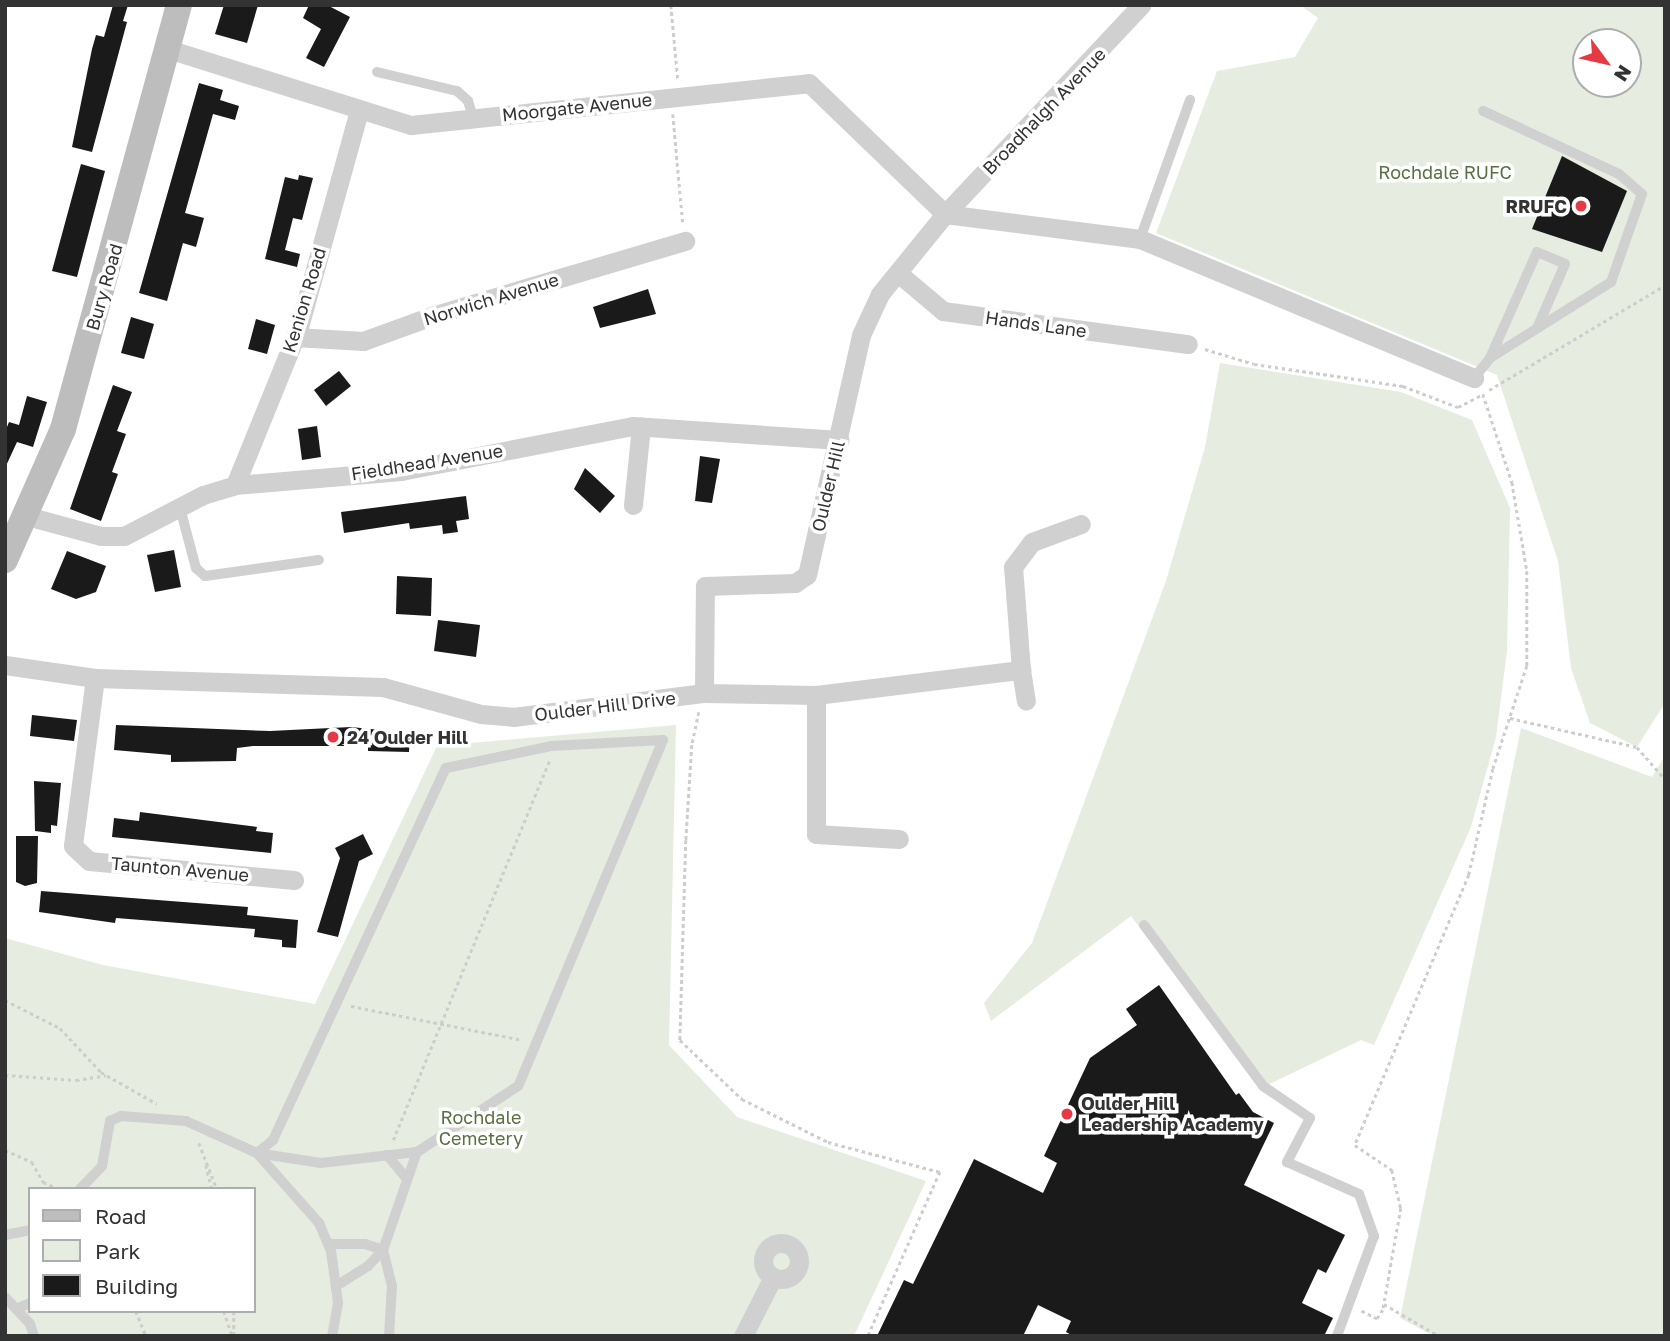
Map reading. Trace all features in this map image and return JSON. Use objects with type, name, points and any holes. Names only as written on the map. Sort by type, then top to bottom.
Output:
[{"type":"main road","name":"Bury Road","points":[[5,560],[27,516],[63,429],[179,5]]},
{"type":"street","name":"Broadhalgh Avenue","points":[[945,214],[1141,5]]},
{"type":"street","name":"Moorgate Avenue","points":[[168,49],[359,111],[411,125],[809,83],[945,214]]},
{"type":"street","name":"Kenion Road","points":[[235,485],[295,337],[359,111]]},
{"type":"street","points":[[945,214],[1140,239],[1478,386]]},
{"type":"street","name":"Oulder Hill","points":[[704,693],[705,586],[794,583],[807,575],[840,440],[861,335],[880,294],[945,214]]},
{"type":"street","name":"Norwich Avenue","points":[[295,337],[363,341],[435,315],[685,241]]},
{"type":"street","name":"Hands Lane","points":[[898,273],[943,312],[1188,344]]},
{"type":"street","points":[[633,506],[641,426]]},
{"type":"street","name":"Fieldhead Avenue","points":[[27,516],[101,536],[124,536],[235,485],[401,471],[641,426],[840,440]]},
{"type":"street","points":[[1026,701],[1013,567],[1032,542],[1081,524]]},
{"type":"street","name":"Oulder Hill Drive","points":[[5,665],[95,677],[383,687],[481,714],[513,717],[704,693],[816,695],[1021,670]]},
{"type":"street","name":"Taunton Avenue","points":[[95,677],[73,846],[89,861],[294,880]]},
{"type":"street","points":[[816,695],[816,834],[899,839]]},
{"type":"street","points":[[743,1336],[773,1277]]},
{"type":"lane","points":[[377,72],[457,91],[468,101],[473,117]]},
{"type":"lane","points":[[1140,239],[1190,100]]},
{"type":"lane","points":[[1483,111],[1619,174],[1642,194],[1611,282],[1490,358]]},
{"type":"lane","points":[[1478,386],[1536,252],[1565,264],[1536,329]]},
{"type":"lane","points":[[180,508],[195,568],[205,576],[319,560]]},
{"type":"lane","points":[[82,1187],[102,1166],[110,1121],[121,1116],[186,1121],[257,1153],[321,1163],[417,1152],[518,1086],[663,740],[551,746],[446,768],[273,1140],[257,1153]]},
{"type":"lane","points":[[1144,925],[1263,1086],[1310,1118],[1287,1162],[1359,1194],[1374,1236],[1351,1306],[1337,1336]]},
{"type":"lane","points":[[335,1286],[368,1266],[383,1250],[417,1152]]},
{"type":"lane","points":[[257,1153],[319,1223],[328,1244],[335,1286],[332,1336]]},
{"type":"lane","points":[[387,1155],[407,1179]]},
{"type":"lane","points":[[5,1235],[28,1230]]},
{"type":"lane","points":[[328,1244],[365,1244],[383,1250]]},
{"type":"lane","points":[[383,1250],[392,1286],[388,1336]]},
{"type":"lane","points":[[5,1297],[34,1336]]},
{"type":"lane","points":[[16,1309],[28,1304]]},
{"type":"path","points":[[671,5],[685,241]]},
{"type":"path","points":[[1188,344],[1254,364],[1403,386],[1458,407],[1478,386],[1665,285]]},
{"type":"path","points":[[1351,1306],[1377,1320],[1384,1304],[1401,1208],[1392,1170],[1355,1145],[1469,875],[1493,769],[1527,666],[1527,571],[1512,482],[1478,386]]},
{"type":"path","points":[[704,693],[692,745],[680,1040],[742,1100],[828,1142],[940,1172],[868,1336]]},
{"type":"path","points":[[1510,718],[1637,747],[1665,779]]},
{"type":"path","points":[[387,1155],[547,774],[551,746]]},
{"type":"path","points":[[5,1000],[60,1028],[106,1075],[186,1121],[204,1154],[217,1187]]},
{"type":"path","points":[[337,1003],[537,1042]]},
{"type":"path","points":[[5,1075],[76,1080],[106,1075]]},
{"type":"path","points":[[5,1150],[32,1162],[43,1182],[54,1187]]},
{"type":"path","points":[[204,1154],[212,1187]]},
{"type":"path","points":[[1384,1304],[1439,1336]]},
{"type":"path","points":[[137,1313],[146,1336]]},
{"type":"path","points":[[225,1313],[233,1336]]},
{"type":"path","points":[[233,1336],[234,1313]]},
{"type":"green space","name":"Rochdale RUFC","points":[[1300,5],[1665,5],[1665,703],[1637,747],[1590,723],[1571,668],[1558,561],[1497,375],[1156,233],[1217,71],[1295,57],[1318,18]]},
{"type":"green space","points":[[1220,363],[1401,392],[1472,420],[1510,508],[1507,651],[1496,737],[1471,827],[1374,1045],[1361,1040],[1261,1088],[1131,916],[991,1021],[984,1003],[1032,943],[1166,581],[1205,447]]},
{"type":"green space","name":"Rochdale Cemetery","points":[[676,725],[669,1045],[737,1117],[926,1181],[854,1336],[5,1336],[5,938],[103,965],[315,1004],[437,746]]},
{"type":"green space","points":[[1521,728],[1652,777],[1665,756],[1665,1336],[1434,1336],[1400,1318]]},
{"type":"building","points":[[113,5],[128,5],[123,21],[127,22],[92,152],[72,147],[96,35],[104,37]]},
{"type":"building","points":[[224,5],[258,5],[247,43],[215,34]]},
{"type":"building","points":[[309,5],[327,5],[350,17],[324,67],[306,58],[321,29],[303,18]]},
{"type":"building","points":[[199,83],[223,90],[220,100],[239,106],[235,120],[213,114],[185,213],[204,218],[196,247],[183,243],[167,301],[139,293]]},
{"type":"building","name":"RRUFC","points":[[1562,156],[1627,191],[1602,252],[1532,229]]},
{"type":"building","points":[[81,164],[105,171],[77,277],[52,271]]},
{"type":"building","points":[[299,175],[313,178],[302,220],[293,218],[285,250],[300,254],[297,267],[265,259],[285,177],[298,180]]},
{"type":"building","points":[[648,289],[656,314],[600,328],[593,307]]},
{"type":"building","points":[[131,317],[154,324],[144,359],[121,353]]},
{"type":"building","points":[[256,319],[275,325],[267,354],[248,349]]},
{"type":"building","points":[[339,371],[351,386],[326,406],[314,390]]},
{"type":"building","points":[[113,385],[132,392],[117,431],[126,434],[112,472],[118,474],[101,521],[70,509]]},
{"type":"building","points":[[27,396],[47,402],[33,447],[17,442],[5,468],[5,432],[9,422],[19,425]]},
{"type":"building","points":[[317,426],[321,457],[302,460],[298,429]]},
{"type":"building","points":[[700,456],[720,459],[712,503],[695,501]]},
{"type":"building","points":[[585,468],[615,496],[600,513],[574,489]]},
{"type":"building","points":[[466,496],[469,519],[456,521],[458,532],[443,534],[442,525],[410,529],[409,523],[344,533],[341,512]]},
{"type":"building","points":[[174,550],[181,587],[155,592],[147,555]]},
{"type":"building","points":[[67,551],[106,566],[96,592],[76,599],[51,589]]},
{"type":"building","points":[[397,576],[432,578],[431,616],[396,614]]},
{"type":"building","points":[[438,620],[480,625],[476,657],[434,651]]},
{"type":"building","points":[[32,715],[77,720],[74,741],[30,736]]},
{"type":"building","points":[[116,725],[270,731],[351,727],[410,733],[409,752],[368,751],[368,746],[253,746],[237,748],[236,761],[171,762],[171,755],[114,750]]},
{"type":"building","points":[[34,781],[61,783],[57,826],[51,825],[51,833],[35,831]]},
{"type":"building","points":[[140,812],[257,827],[256,831],[273,833],[271,853],[112,837],[114,818],[139,821]]},
{"type":"building","points":[[363,834],[373,854],[359,861],[338,937],[317,932],[340,858],[335,848]]},
{"type":"building","points":[[16,836],[38,836],[37,883],[25,886],[16,882]]},
{"type":"building","points":[[41,891],[248,907],[247,915],[298,920],[296,948],[282,947],[282,940],[254,937],[255,929],[116,918],[115,923],[39,912]]},
{"type":"building","points":[[1159,985],[1236,1095],[1239,1093],[1253,1112],[1274,1123],[1244,1185],[1345,1235],[1326,1273],[1318,1269],[1302,1303],[1333,1318],[1324,1336],[1073,1336],[1066,1332],[1071,1321],[1038,1305],[1023,1336],[877,1336],[904,1280],[913,1284],[974,1159],[1043,1193],[1057,1163],[1044,1156],[1090,1058],[1137,1025],[1126,1009]]},
{"type":"place","name":"RRUFC","points":[[1581,206]]},
{"type":"place","name":"24 Oulder Hill","points":[[333,737]]},
{"type":"place","name":"Oulder Hill Leadership Academy","points":[[1067,1114]]}]
